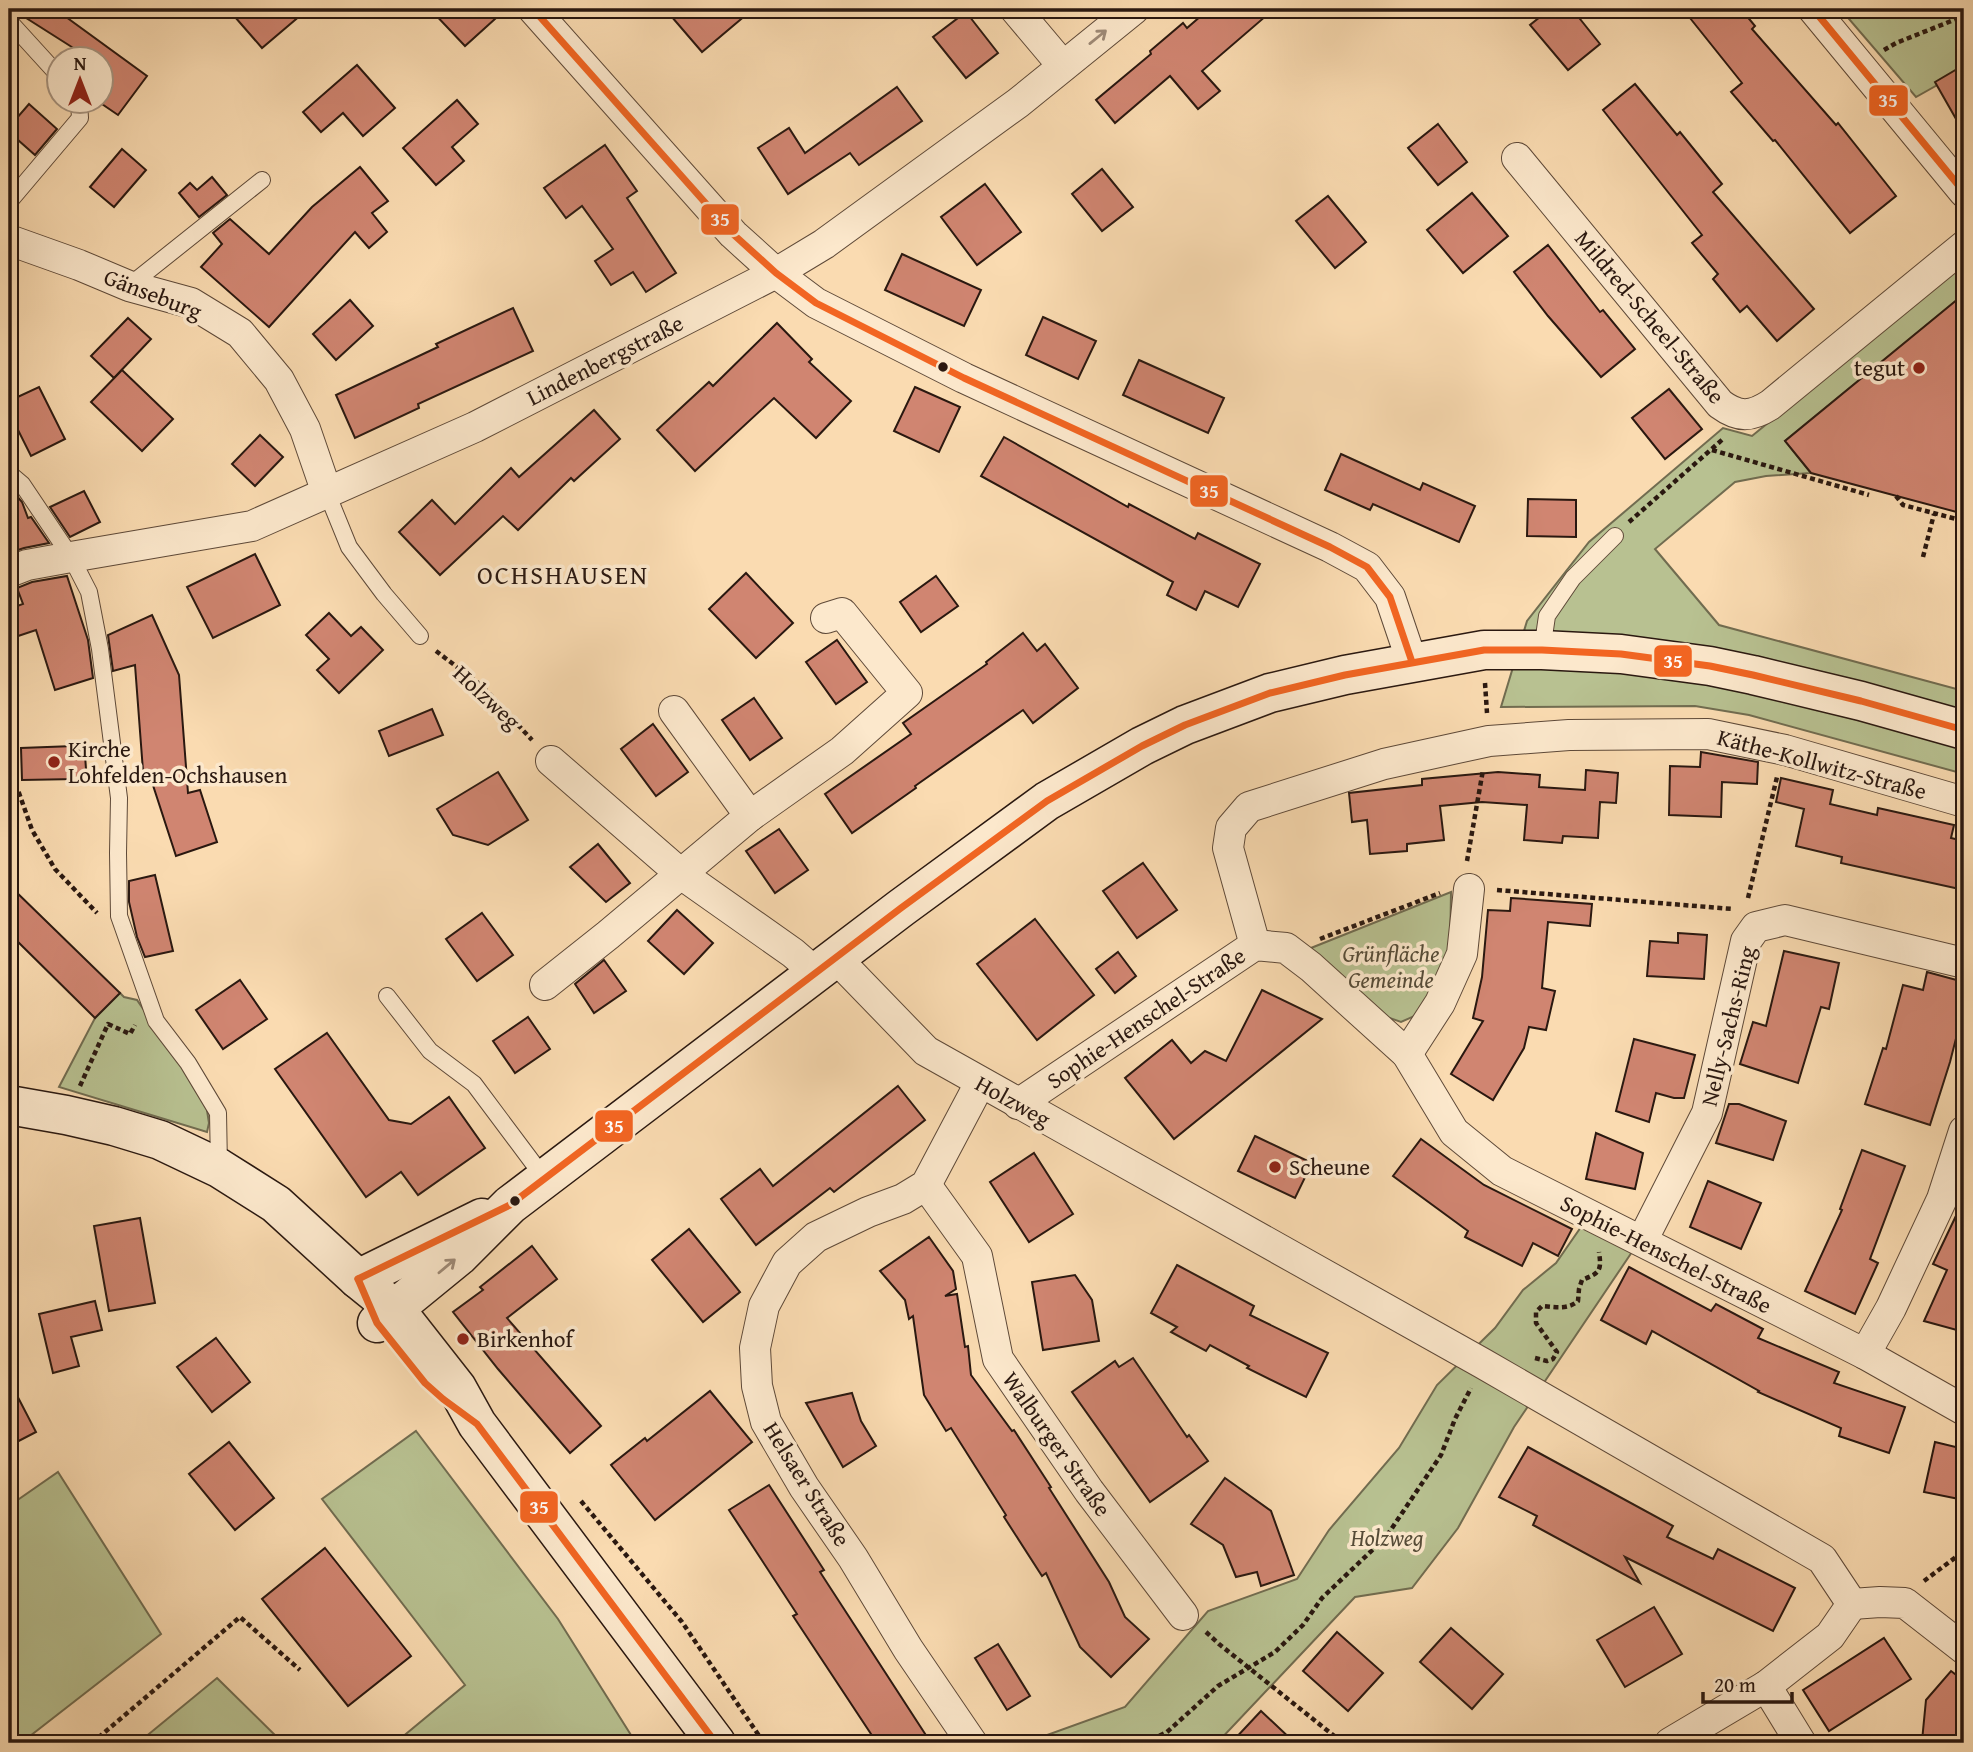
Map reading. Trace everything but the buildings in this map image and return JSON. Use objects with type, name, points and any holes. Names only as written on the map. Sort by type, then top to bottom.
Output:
[{"type":"main road","points":[[386,1316],[459,1256],[510,1205],[1047,801],[1094,772],[1185,725],[1270,693],[1345,674],[1484,650],[1621,654],[1710,666],[1808,687],[1964,730]]},
{"type":"main road","points":[[9,1105],[114,1126],[160,1140],[219,1168],[276,1204],[358,1279],[386,1316],[457,1388],[477,1424],[716,1743]]},
{"type":"main road","points":[[358,1279],[510,1205]]},
{"type":"street","points":[[533,9],[733,234],[776,273],[816,303],[964,378],[1330,547],[1367,567],[1390,597],[1412,662]]},
{"type":"street","points":[[1015,9],[1063,66]]},
{"type":"street","name":"Lindenbergstraße","points":[[9,572],[27,565],[252,526],[475,427],[776,273],[824,244],[1018,103],[1134,9]]},
{"type":"street","points":[[1813,9],[1964,192]]},
{"type":"street","name":"Mildred-Scheel-Straße","points":[[1517,158],[1720,404],[1731,412],[1744,415],[1757,413],[1770,405],[1964,246]]},
{"type":"street","name":"Gänseburg","points":[[9,240],[129,286],[191,303],[240,333],[279,380],[305,429],[327,493]]},
{"type":"street","points":[[545,985],[750,816],[842,751],[907,693],[842,613],[826,618]]},
{"type":"street","points":[[674,711],[750,816]]},
{"type":"street","name":"Käthe-Kollwitz-Straße","points":[[1255,945],[1228,848],[1231,828],[1249,807],[1384,764],[1489,741],[1569,735],[1707,734],[1785,750],[1964,802]]},
{"type":"street","name":"Holzweg","points":[[551,761],[681,874],[793,953],[826,965],[926,1051],[1482,1363],[1822,1559],[1852,1604]]},
{"type":"street","points":[[1407,1054],[1440,1003],[1462,954],[1468,886]]},
{"type":"street","name":"Nelly-Sachs-Ring","points":[[1642,1241],[1707,1113],[1746,941],[1756,927],[1785,920],[1964,963]]},
{"type":"street","name":"Sophie-Henschel-Straße","points":[[1018,1104],[1255,945],[1286,948],[1311,967],[1407,1054],[1454,1132],[1502,1171],[1865,1354],[1964,1410]]},
{"type":"street","points":[[926,1185],[980,1083]]},
{"type":"street","points":[[1865,1354],[1891,1308],[1942,1199],[1964,1131]]},
{"type":"street","name":"Walburger Straße","points":[[926,1185],[977,1256],[998,1359],[1088,1491],[1183,1615]]},
{"type":"street","name":"Helsaer Straße","points":[[926,1185],[903,1199],[816,1237],[787,1263],[764,1307],[755,1348],[757,1387],[766,1422],[804,1487],[972,1743]]},
{"type":"street","points":[[1670,1743],[1766,1686],[1830,1636],[1852,1604],[1905,1603],[1964,1649]]},
{"type":"street","points":[[1766,1686],[1801,1743]]},
{"type":"lane","points":[[9,21],[46,62]]},
{"type":"lane","points":[[9,202],[80,116]]},
{"type":"lane","points":[[129,286],[262,180]]},
{"type":"lane","points":[[9,473],[22,484],[71,557],[89,592],[100,649],[119,799],[119,916],[156,1021],[188,1063],[218,1113],[219,1168]]},
{"type":"lane","points":[[327,493],[349,547],[420,636]]},
{"type":"lane","points":[[1542,650],[1548,616],[1573,578],[1615,536]]},
{"type":"lane","points":[[387,996],[430,1051],[474,1084],[545,1179]]},
{"type":"path","points":[[1859,64],[1896,43],[1964,16]]},
{"type":"path","points":[[1615,536],[1730,433],[1744,415]]},
{"type":"path","points":[[1711,450],[1869,495]]},
{"type":"path","points":[[1896,496],[1903,505],[1964,521]]},
{"type":"path","points":[[1923,557],[1934,514]]},
{"type":"path","points":[[1960,644],[1964,629]]},
{"type":"path","name":"Holzweg","points":[[420,636],[482,686],[551,761]]},
{"type":"path","points":[[1468,886],[1464,880],[1489,741],[1484,650]]},
{"type":"path","points":[[1748,899],[1785,750]]},
{"type":"path","points":[[9,778],[19,793],[32,830],[55,869],[99,914],[119,916]]},
{"type":"path","points":[[1290,951],[1468,886],[1735,909]]},
{"type":"path","points":[[93,1059],[108,1024],[130,1034],[149,1004]]},
{"type":"path","points":[[1534,1357],[1546,1361],[1553,1359],[1557,1352],[1536,1323],[1536,1312],[1542,1307],[1568,1307],[1578,1301],[1582,1280],[1597,1274],[1601,1266],[1597,1238],[1606,1224]]},
{"type":"path","points":[[1144,1743],[1167,1732],[1218,1686],[1275,1652],[1303,1625],[1322,1598],[1386,1537],[1441,1455],[1482,1363]]},
{"type":"path","points":[[1905,1603],[1927,1577],[1964,1550]]},
{"type":"path","points":[[1183,1615],[1198,1623],[1249,1669],[1343,1743]]},
{"type":"path","points":[[92,1743],[240,1617],[300,1670]]},
{"type":"green space","points":[[1864,9],[1964,9],[1964,70],[1916,97],[1849,19]]},
{"type":"green space","points":[[1964,263],[1964,294],[1785,441],[1811,473],[1766,476],[1735,482],[1655,549],[1719,625],[1964,691],[1964,774],[1749,715],[1695,706],[1501,707],[1527,621],[1589,542],[1723,428],[1752,436]]},
{"type":"green space","name":"Grünfläche Gemeinde","points":[[1451,892],[1450,952],[1419,1014],[1401,1022],[1367,1010],[1311,948]]},
{"type":"green space","points":[[120,993],[124,997],[137,1000],[206,1104],[209,1123],[207,1132],[59,1087],[95,1018]]},
{"type":"green space","name":"Holzweg","points":[[1581,1227],[1632,1252],[1514,1427],[1458,1528],[1412,1588],[1355,1597],[1217,1743],[1025,1743],[1125,1707],[1208,1611],[1297,1579],[1329,1530],[1399,1448],[1437,1385],[1495,1328],[1523,1290],[1556,1263]]},
{"type":"green space","points":[[416,1431],[558,1619],[636,1743],[395,1743],[465,1685],[322,1499]]},
{"type":"green space","points":[[58,1472],[161,1634],[21,1743],[9,1743],[9,1506]]},
{"type":"green space","points":[[217,1678],[283,1743],[138,1743]]},
{"type":"transit line","name":"35","points":[[533,9],[733,234],[776,273],[816,303],[964,378],[1330,547],[1367,567],[1390,597],[1412,662]]},
{"type":"transit line","name":"35","points":[[1813,9],[1964,192]]},
{"type":"transit line","name":"35","points":[[358,1279],[510,1205],[901,908],[1047,801],[1142,746],[1185,725],[1270,693],[1345,675],[1484,650],[1621,654],[1710,666],[1753,675],[1964,730]]},
{"type":"transit line","name":"35","points":[[358,1279],[377,1323],[425,1383],[477,1424],[716,1743]]},
{"type":"place","name":"tegut","points":[[1919,368]]},
{"type":"place","name":"Kirche Lohfelden-Ochshausen","points":[[54,762]]},
{"type":"place","name":"Scheune","points":[[1275,1167]]},
{"type":"place","name":"Birkenhof","points":[[463,1339]]},
{"type":"district","name":"OCHSHAUSEN","points":[[563,575]]}]
